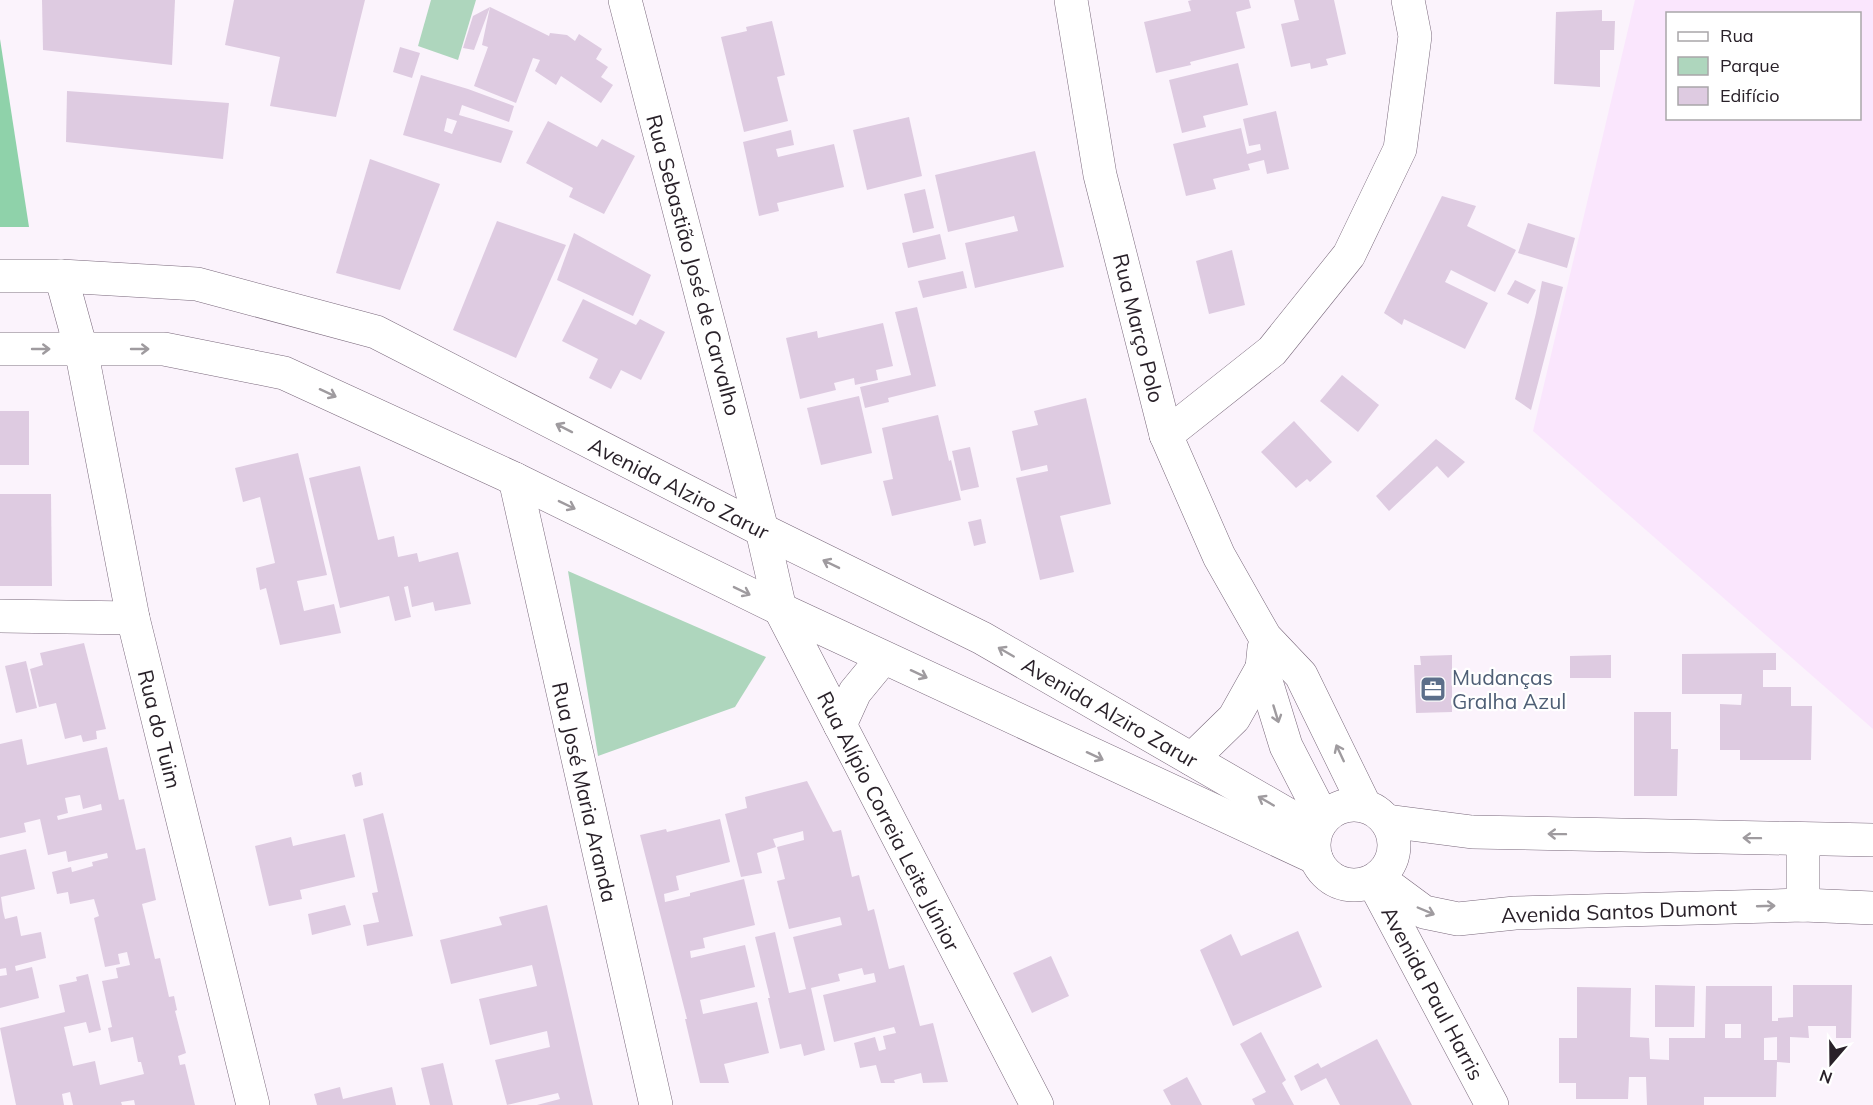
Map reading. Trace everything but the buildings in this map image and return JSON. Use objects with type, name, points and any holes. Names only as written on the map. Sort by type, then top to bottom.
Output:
[{"type":"street","name":"Rua Sebastião José de Carvalho","points":[[625,0],[762,530]]},
{"type":"street","name":"Rua Março Polo","points":[[1071,0],[1100,175],[1166,435],[1264,653],[1286,746],[1318,836]]},
{"type":"street","points":[[1166,435],[1272,351],[1349,255],[1400,149],[1415,36],[1408,0]]},
{"type":"street","name":"Avenida Alziro Zarur","points":[[0,276],[61,276],[197,284],[376,332],[762,530],[982,638],[1192,759],[1318,836]]},
{"type":"street","name":"Rua do Tuim","points":[[61,276],[81,349],[133,618],[253,1105]]},
{"type":"street","name":"Avenida Alziro Zarur","points":[[0,349],[164,349],[284,373],[515,479],[883,658],[1318,836]]},
{"type":"street","name":"Rua José Maria Aranda","points":[[515,479],[656,1105]]},
{"type":"street","name":"Rua Alípio Correia Leite Júnior","points":[[762,530],[780,609],[1037,1105]]},
{"type":"street","points":[[0,616],[133,618]]},
{"type":"street","name":"Rua Março Polo","points":[[1264,653],[1301,675],[1376,813]]},
{"type":"street","points":[[1192,759],[1234,718],[1264,653]]},
{"type":"street","points":[[840,725],[855,692],[883,658]]},
{"type":"street","points":[[1376,813],[1393,832],[1395,845],[1393,858],[1387,869],[1376,879],[1360,885],[1346,884],[1333,879],[1323,871],[1318,836],[1335,809],[1350,805],[1376,813],[1472,832],[1873,840]]},
{"type":"street","points":[[1803,839],[1803,905]]},
{"type":"street","name":"Avenida Santos Dumont","points":[[1376,879],[1424,912],[1458,920],[1515,914],[1803,905],[1873,908]]},
{"type":"street","name":"Avenida Paul Harris","points":[[1376,879],[1492,1105]]},
{"type":"shaded area","points":[[1635,0],[1873,0],[1873,729],[1533,431]]},
{"type":"green space","points":[[431,0],[476,0],[458,60],[418,46]]},
{"type":"green space","points":[[0,39],[29,227],[0,227]]},
{"type":"green space","points":[[568,571],[766,657],[735,707],[598,756]]},
{"type":"place","name":"Mudanças Gralha Azul","points":[[1433,689]]}]
